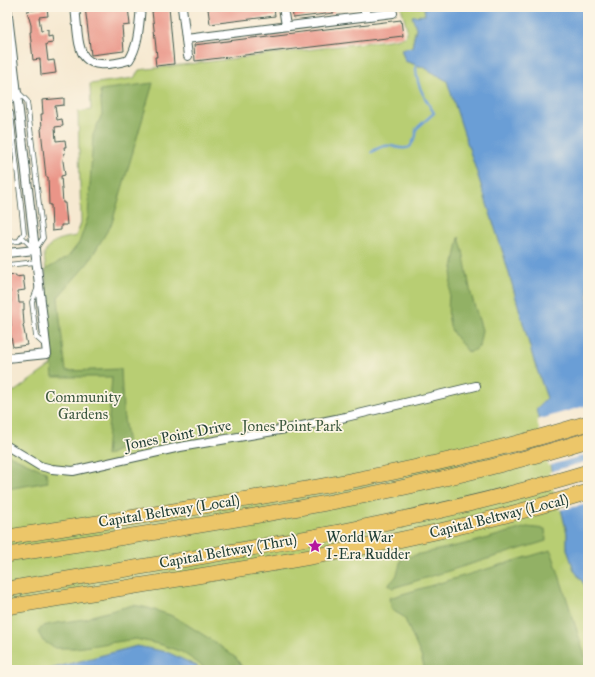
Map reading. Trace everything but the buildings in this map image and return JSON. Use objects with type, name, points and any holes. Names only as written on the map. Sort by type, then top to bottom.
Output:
[{"type":"highway","name":"Capital Beltway (Local)","points":[[7,537],[334,484],[409,470],[485,452],[588,423]]},
{"type":"highway","name":"Capital Beltway (Thru)","points":[[7,555],[267,514],[339,500],[489,468],[588,440]]},
{"type":"highway","name":"Capital Beltway (Thru)","points":[[7,589],[269,545],[354,529],[496,497],[588,472]]},
{"type":"highway","name":"Capital Beltway (Local)","points":[[7,607],[357,549],[431,534],[508,515],[588,492]]},
{"type":"street","points":[[7,7],[47,350],[7,358]]},
{"type":"street","points":[[75,7],[80,51],[84,58],[90,63],[97,64],[128,60],[132,54],[137,35],[141,7]]},
{"type":"street","points":[[182,7],[188,56]]},
{"type":"street","points":[[283,7],[286,26]]},
{"type":"street","points":[[186,39],[286,26],[365,11],[393,13]]},
{"type":"street","points":[[7,92],[16,90]]},
{"type":"street","points":[[7,253],[35,250]]},
{"type":"street","name":"Jones Point Drive","points":[[7,446],[40,466],[56,470],[73,471],[180,447],[346,417],[476,386]]},
{"type":"lane","points":[[7,242],[19,241],[24,233],[11,114],[8,107],[16,90]]},
{"type":"lane","points":[[22,237],[35,250]]},
{"type":"lane","points":[[7,265],[36,262]]},
{"type":"green space","name":"Jones Point Park","points":[[401,7],[424,7],[425,15],[416,28],[412,47],[401,49],[405,61],[425,68],[447,80],[504,256],[534,361],[547,398],[536,409],[567,533],[567,549],[574,570],[584,584],[588,596],[588,670],[199,670],[197,666],[137,646],[46,670],[7,670],[7,392],[15,391],[56,362],[44,254],[47,249],[57,240],[76,236],[81,223],[78,112],[91,110],[90,84],[134,78],[139,70],[405,37],[407,28]]},
{"type":"green space","points":[[153,83],[112,223],[88,263],[58,297],[66,371],[121,369],[123,411],[128,445],[106,456],[112,377],[53,377],[45,270],[68,257],[79,243],[88,217],[93,135],[102,114],[100,90]]},
{"type":"green space","points":[[459,237],[471,294],[482,330],[479,347],[469,353],[452,331],[448,311],[452,271]]},
{"type":"green space","points":[[7,454],[46,472],[48,482],[7,489]]},
{"type":"green space","points":[[527,527],[545,529],[546,541],[393,588],[388,585],[397,575],[402,558],[474,542]]},
{"type":"green space","points":[[551,550],[588,665],[588,670],[425,670],[421,656],[404,617],[392,610],[389,598]]},
{"type":"green space","points":[[133,605],[170,615],[183,622],[236,658],[244,670],[208,670],[182,652],[162,645],[136,639],[76,648],[55,648],[43,641],[38,632],[43,626],[85,619]]},
{"type":"water","points":[[424,7],[588,7],[588,596],[584,584],[574,570],[567,549],[567,533],[536,409],[547,398],[534,361],[504,256],[447,81],[425,68],[405,61],[401,49],[412,47],[416,28],[412,16],[425,15]]},
{"type":"water","points":[[137,646],[167,652],[197,666],[199,670],[46,670]]},
{"type":"pier","points":[[588,405],[588,454],[548,466],[537,420]]},
{"type":"pier","points":[[588,461],[588,504],[559,510],[549,472]]},
{"type":"waterway","points":[[372,152],[384,146],[402,148],[410,147],[416,136],[416,129],[434,113],[419,85],[416,65]]},
{"type":"place","name":"World War I-Era Rudder","points":[[315,546]]},
{"type":"park label","name":"Community Gardens","points":[[83,406]]}]
